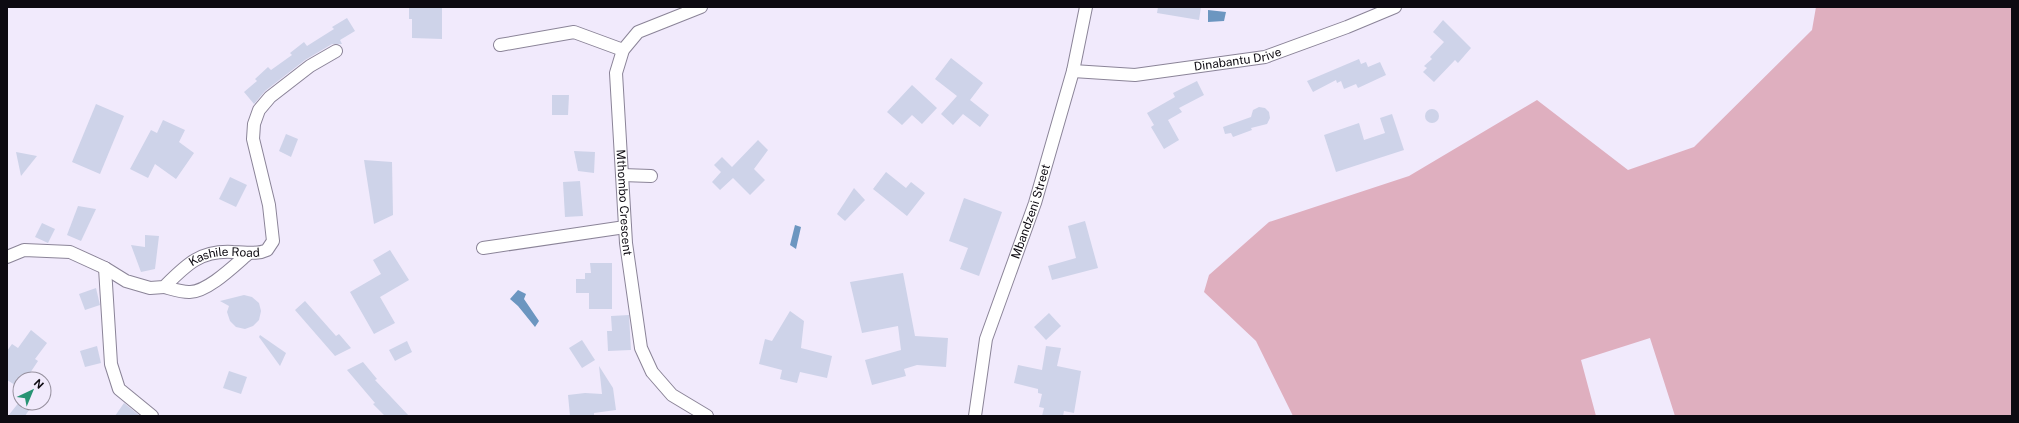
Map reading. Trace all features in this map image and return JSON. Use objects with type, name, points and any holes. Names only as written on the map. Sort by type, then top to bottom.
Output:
[{"type":"street","name":"Mthombo Crescent","points":[[700,7],[638,32],[623,50],[616,73],[625,227],[641,348],[652,372],[672,395],[707,416]]},
{"type":"street","name":"Mbandzeni Street","points":[[975,416],[986,339],[1035,203],[1073,71],[1086,7]]},
{"type":"street","name":"Dinabantu Drive","points":[[1073,71],[1135,75],[1265,57],[1347,27],[1395,7]]},
{"type":"street","points":[[500,45],[574,32],[623,50]]},
{"type":"street","name":"Kashile Road","points":[[164,287],[186,265],[199,257],[232,252],[249,253],[267,250],[273,241],[269,205],[253,139],[254,124],[259,110],[285,84],[310,66],[336,51]]},
{"type":"street","points":[[622,175],[651,176]]},
{"type":"street","points":[[483,248],[625,227]]},
{"type":"street","points":[[7,257],[24,250],[70,252],[105,268],[126,281],[150,288],[164,287],[190,292],[198,291],[207,287],[249,253]]},
{"type":"street","points":[[105,268],[111,364],[114,377],[119,389],[152,416]]},
{"type":"shaded area","points":[[1816,7],[2012,7],[2012,416],[1675,416],[1650,338],[1581,360],[1596,416],[1293,416],[1256,341],[1204,292],[1209,275],[1269,222],[1409,176],[1537,100],[1628,170],[1694,147],[1812,30]]},
{"type":"water","points":[[1208,10],[1226,12],[1224,21],[1208,22]]},
{"type":"water","points":[[795,225],[801,227],[796,249],[790,245]]},
{"type":"water","points":[[518,290],[526,294],[524,299],[539,321],[535,327],[518,306],[510,299]]},
{"type":"building","points":[[409,7],[442,7],[442,39],[412,38],[412,19],[409,19]]},
{"type":"building","points":[[1158,7],[1201,7],[1199,20],[1157,13]]},
{"type":"building","points":[[347,18],[355,31],[340,40],[342,44],[332,44],[305,60],[265,91],[254,104],[244,92],[257,81],[255,79],[268,67],[271,70],[292,55],[290,53],[304,42],[307,46],[334,29],[332,27]]},
{"type":"building","points":[[1443,20],[1471,48],[1458,63],[1455,60],[1434,82],[1423,72],[1427,68],[1424,66],[1432,59],[1430,57],[1444,42],[1433,32]]},
{"type":"building","points":[[951,58],[983,83],[970,100],[989,115],[980,127],[963,114],[953,125],[941,114],[957,96],[935,79]]},
{"type":"building","points":[[1359,59],[1361,64],[1366,62],[1368,67],[1380,62],[1386,75],[1358,88],[1356,84],[1344,89],[1341,81],[1337,83],[1336,80],[1313,92],[1307,81]]},
{"type":"building","points":[[1197,81],[1204,95],[1179,108],[1182,112],[1168,120],[1179,140],[1164,149],[1151,127],[1154,125],[1147,113],[1175,97],[1173,93]]},
{"type":"building","points":[[912,85],[937,108],[922,124],[912,115],[902,125],[887,112]]},
{"type":"building","points":[[552,95],[569,95],[568,115],[552,115]]},
{"type":"building","points":[[96,104],[124,116],[100,174],[72,162]]},
{"type":"building","points":[[1259,107],[1265,108],[1269,112],[1270,118],[1267,124],[1251,128],[1252,130],[1233,137],[1231,133],[1225,134],[1223,127],[1251,117],[1253,110]]},
{"type":"building","points":[[1429,109],[1435,109],[1439,113],[1439,119],[1435,123],[1429,123],[1425,119],[1425,113]]},
{"type":"building","points":[[1392,114],[1404,150],[1336,172],[1324,135],[1359,123],[1364,140],[1385,133],[1380,118]]},
{"type":"building","points":[[163,120],[185,130],[179,142],[194,153],[176,179],[155,164],[148,178],[130,169],[151,130],[157,133]]},
{"type":"building","points":[[286,134],[298,139],[291,157],[279,151]]},
{"type":"building","points":[[758,140],[768,150],[754,169],[765,180],[750,195],[733,178],[720,190],[712,182],[721,172],[714,165],[722,157],[732,167]]},
{"type":"building","points":[[574,151],[595,152],[594,173],[578,171]]},
{"type":"building","points":[[16,152],[37,156],[21,176]]},
{"type":"building","points":[[364,160],[392,162],[393,215],[374,224]]},
{"type":"building","points":[[886,172],[906,188],[911,182],[925,193],[907,216],[873,189]]},
{"type":"building","points":[[230,177],[247,185],[236,207],[219,199]]},
{"type":"building","points":[[580,181],[583,216],[565,217],[563,182]]},
{"type":"building","points":[[854,188],[865,200],[845,221],[837,214]]},
{"type":"building","points":[[964,198],[1002,212],[979,276],[960,269],[968,248],[949,241]]},
{"type":"building","points":[[78,206],[96,209],[81,241],[67,235]]},
{"type":"building","points":[[1085,221],[1098,268],[1052,280],[1048,266],[1076,258],[1068,226]]},
{"type":"building","points":[[42,223],[55,229],[48,243],[35,237]]},
{"type":"building","points":[[145,235],[159,236],[155,269],[141,272],[131,245],[145,247]]},
{"type":"building","points":[[390,250],[409,280],[380,297],[395,323],[374,334],[350,292],[381,274],[373,260]]},
{"type":"building","points":[[590,263],[612,263],[612,309],[589,309],[589,293],[576,293],[576,279],[585,279],[585,273],[591,273]]},
{"type":"building","points":[[903,273],[915,336],[948,338],[946,367],[917,365],[904,369],[906,376],[872,385],[865,360],[901,350],[898,326],[862,333],[850,282]]},
{"type":"building","points":[[96,288],[100,305],[85,310],[79,294]]},
{"type":"building","points":[[244,295],[252,297],[259,303],[261,311],[259,320],[253,326],[245,329],[236,327],[230,321],[227,312],[229,306],[220,301]]},
{"type":"building","points":[[305,301],[336,336],[339,334],[351,348],[335,356],[295,310]]},
{"type":"building","points":[[790,311],[804,321],[801,348],[832,356],[827,378],[800,372],[797,383],[780,379],[782,370],[759,364],[765,339],[772,341]]},
{"type":"building","points":[[1049,313],[1061,326],[1046,340],[1034,327]]},
{"type":"building","points":[[629,315],[631,350],[608,351],[607,331],[612,331],[611,316]]},
{"type":"building","points":[[31,330],[47,343],[35,359],[38,361],[31,371],[12,371],[12,383],[7,380],[7,351],[12,344],[18,348]]},
{"type":"building","points":[[260,335],[286,353],[280,366],[259,337]]},
{"type":"building","points":[[582,340],[595,360],[582,368],[569,348]]},
{"type":"building","points":[[407,341],[412,352],[395,361],[389,350]]},
{"type":"building","points":[[97,346],[101,363],[85,367],[80,351]]},
{"type":"building","points":[[1046,346],[1061,348],[1057,366],[1081,371],[1074,413],[1064,411],[1063,416],[1042,416],[1044,408],[1039,407],[1042,394],[1038,393],[1038,389],[1014,383],[1018,365],[1042,370]]},
{"type":"building","points":[[363,362],[377,379],[375,380],[409,416],[385,416],[373,404],[375,403],[347,370]]},
{"type":"building","points":[[599,366],[613,388],[616,410],[594,413],[594,416],[570,416],[568,395],[585,393],[602,394]]},
{"type":"building","points":[[229,371],[247,377],[241,394],[223,388]]},
{"type":"building","points":[[124,403],[140,416],[115,416]]},
{"type":"building","points":[[12,411],[28,411],[25,416],[8,416]]}]
